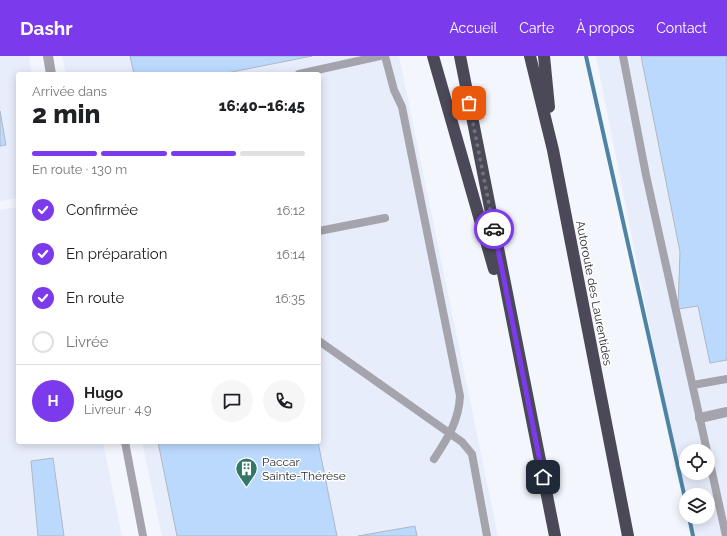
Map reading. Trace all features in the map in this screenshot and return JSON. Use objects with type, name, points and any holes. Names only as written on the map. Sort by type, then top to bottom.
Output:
[{"type":"highway","points":[[433,56],[516,345]]},
{"type":"highway","points":[[460,56],[555,536]]},
{"type":"highway","name":"Autoroute des Laurentides","points":[[530,56],[553,150],[628,536]]},
{"type":"highway","points":[[544,56],[553,150]]},
{"type":"street","points":[[48,56],[51,72]]},
{"type":"street","points":[[700,418],[727,412]]},
{"type":"lane","points":[[308,72],[380,56]]},
{"type":"lane","points":[[385,56],[394,90],[402,107],[460,396],[459,409],[451,434],[434,459]]},
{"type":"lane","points":[[623,56],[646,174],[706,444]]},
{"type":"lane","points":[[321,231],[385,218]]},
{"type":"lane","points":[[321,342],[462,442],[472,454],[488,536]]},
{"type":"lane","points":[[693,385],[727,378]]},
{"type":"lane","points":[[125,444],[143,536]]},
{"type":"lane","points":[[714,480],[726,536]]},
{"type":"shaded area","points":[[0,56],[29,56],[32,72],[16,72],[16,198],[0,201]]},
{"type":"shaded area","points":[[62,56],[399,56],[498,536],[162,536],[142,444],[321,444],[321,72],[66,72]]},
{"type":"shaded area","points":[[596,56],[727,56],[727,536],[691,536],[688,524],[715,524],[715,488],[681,488],[680,480],[715,480],[715,444],[679,444],[679,476]]},
{"type":"shaded area","points":[[16,207],[16,444],[103,444],[122,536],[0,536],[0,210]]},
{"type":"building","points":[[130,56],[312,56],[232,72],[134,72]]},
{"type":"building","points":[[641,56],[727,56],[727,360],[710,363],[698,306],[678,309],[680,252]]},
{"type":"building","points":[[0,111],[6,145],[0,146]]},
{"type":"building","name":"Paccar Sainte-Thérèse","points":[[158,444],[318,444],[337,536],[177,536]]},
{"type":"building","points":[[53,458],[64,536],[38,536],[31,461]]},
{"type":"building","points":[[415,526],[417,536],[358,536]]},
{"type":"waterway","points":[[586,56],[683,488]]},
{"type":"waterway","points":[[690,524],[693,536]]},
{"type":"way so far","points":[[469,103],[494,229]]},
{"type":"place","name":"Paccar Sainte-Thérèse","points":[[247,488]]},
{"type":"route","points":[[494,229],[543,477]]}]
